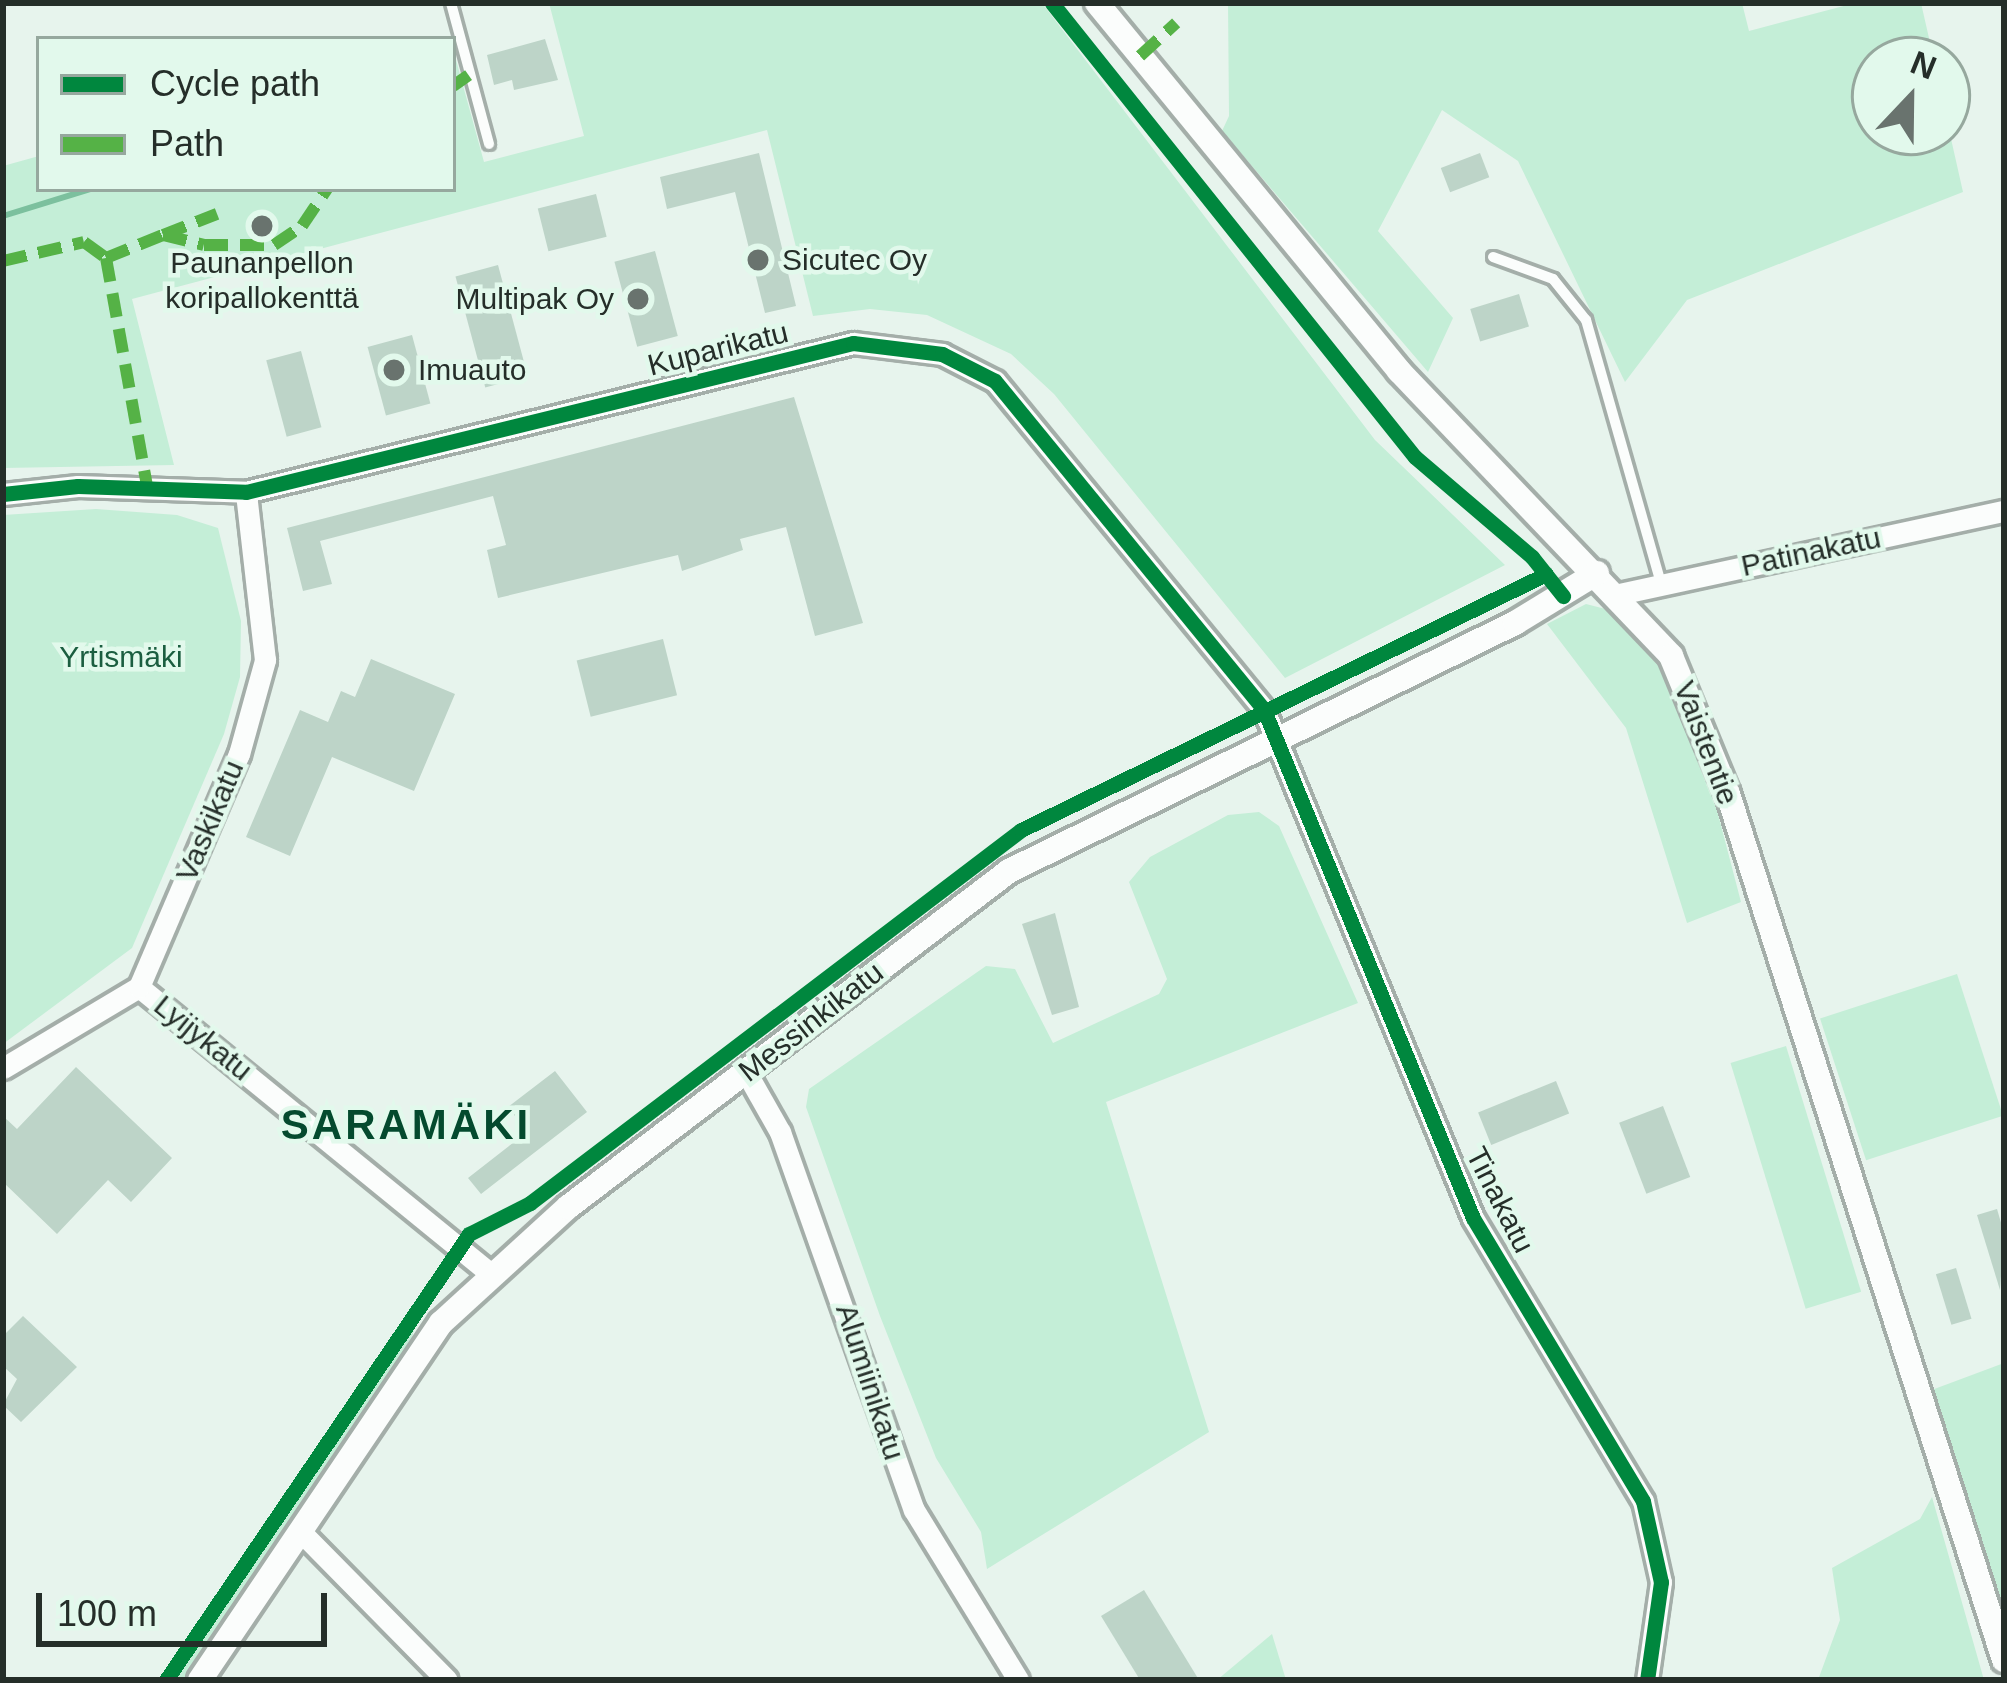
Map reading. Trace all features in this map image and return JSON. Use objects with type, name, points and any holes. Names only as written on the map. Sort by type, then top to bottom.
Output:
[{"type":"street","name":"Vaistentie","points":[[1097,3],[1399,370],[1664,646],[1696,706],[2004,1660]]},
{"type":"street","name":"Kuparikatu","points":[[3,494],[78,486],[246,492],[853,343],[907,345],[970,366],[1018,403],[1264,710],[1275,737]]},
{"type":"street","name":"Vaskikatu","points":[[140,987],[256,705],[263,618],[246,492]]},
{"type":"street","name":"Patinakatu","points":[[1618,594],[2004,511]]},
{"type":"street","name":"Messinkikatu","points":[[200,1680],[441,1323],[489,1272],[1009,871],[1515,623],[1597,573]]},
{"type":"street","name":"Tinakatu","points":[[1275,737],[1473,1217],[1642,1501],[1661,1582],[1647,1680]]},
{"type":"street","points":[[3,1068],[140,987]]},
{"type":"street","name":"Lyijykatu","points":[[140,987],[489,1272]]},
{"type":"street","name":"Alumiinikatu","points":[[746,1072],[788,1154],[914,1510],[1018,1680]]},
{"type":"street","points":[[300,1531],[447,1680]]},
{"type":"lane","points":[[451,3],[489,144]]},
{"type":"lane","points":[[1493,256],[1552,280],[1586,320],[1661,584]]},
{"type":"green space","points":[[549,3],[1042,3],[1375,440],[1505,565],[1285,678],[1054,394],[1011,354],[927,315],[870,309],[813,316],[767,130],[132,299],[174,465],[3,468],[3,166],[36,157],[36,192],[456,192],[456,60],[484,162],[584,136]]},
{"type":"green space","points":[[1228,3],[1742,3],[1749,31],[1855,3],[1921,3],[1929,36],[1851,36],[1851,156],[1955,156],[1963,192],[1687,300],[1625,382],[1518,161],[1442,110],[1378,231],[1453,318],[1428,372],[1222,131],[1229,116]]},
{"type":"green space","name":"Yrtismäki","points":[[96,509],[177,515],[218,528],[241,621],[240,677],[224,734],[132,948],[3,1044],[3,515]]},
{"type":"green space","points":[[1586,604],[1621,613],[1662,661],[1701,749],[1741,902],[1687,923],[1626,728],[1547,624]]},
{"type":"green space","points":[[1259,812],[1279,826],[1358,1003],[1106,1102],[1209,1432],[987,1569],[981,1532],[936,1458],[880,1316],[806,1107],[809,1089],[986,966],[1015,969],[1053,1043],[1159,994],[1167,979],[1129,882],[1150,857],[1228,815]]},
{"type":"green space","points":[[1957,974],[2003,1116],[1866,1160],[1820,1018]]},
{"type":"green space","points":[[1786,1046],[1861,1292],[1806,1309],[1731,1063]]},
{"type":"green space","points":[[415,1324],[411,1344],[186,1680],[172,1680]]},
{"type":"green space","points":[[2004,1363],[2004,1624],[1929,1391]]},
{"type":"green space","points":[[1932,1497],[1984,1680],[1818,1680],[1840,1620],[1832,1568],[1920,1519]]},
{"type":"green space","points":[[1272,1634],[1286,1680],[1217,1680]]},
{"type":"building","points":[[545,39],[558,80],[514,90],[512,80],[494,85],[487,55]]},
{"type":"building","points":[[759,153],[796,306],[765,313],[735,192],[667,209],[660,177]]},
{"type":"building","points":[[1480,153],[1489,177],[1450,192],[1441,168]]},
{"type":"building","points":[[596,194],[607,237],[548,251],[538,209]]},
{"type":"building","points":[[655,251],[678,336],[637,347],[614,262]]},
{"type":"building","points":[[498,265],[528,376],[485,387],[455,276]]},
{"type":"building","points":[[1519,294],[1529,327],[1480,341],[1470,309]]},
{"type":"building","points":[[412,335],[430,404],[386,415],[368,347]]},
{"type":"building","points":[[301,351],[321,427],[287,437],[266,360]]},
{"type":"building","points":[[794,397],[863,623],[815,636],[786,527],[740,539],[743,550],[682,571],[678,555],[498,598],[487,550],[506,545],[493,496],[320,541],[332,584],[303,591],[287,528]]},
{"type":"building","points":[[663,639],[677,695],[591,717],[577,661]]},
{"type":"building","points":[[371,659],[455,694],[414,791],[332,757],[290,856],[246,837],[300,710],[328,722],[341,691],[355,697]]},
{"type":"building","points":[[1055,913],[1079,1007],[1052,1015],[1022,924]]},
{"type":"building","points":[[76,1067],[172,1158],[131,1202],[108,1180],[57,1234],[3,1182],[3,1116],[17,1129]]},
{"type":"building","points":[[555,1071],[587,1112],[481,1194],[468,1178],[527,1132],[508,1107]]},
{"type":"building","points":[[1556,1081],[1569,1113],[1491,1145],[1478,1112]]},
{"type":"building","points":[[1663,1106],[1690,1177],[1646,1194],[1619,1123]]},
{"type":"building","points":[[1997,1209],[2004,1233],[2000,1290],[1977,1215]]},
{"type":"building","points":[[1956,1268],[1971,1319],[1951,1325],[1936,1274]]},
{"type":"building","points":[[23,1316],[77,1367],[21,1422],[3,1405],[17,1379],[3,1366],[3,1336]]},
{"type":"building","points":[[1144,1590],[1199,1680],[1140,1680],[1101,1616]]},
{"type":"waterway","points":[[3,216],[80,192]]},
{"type":"marked path","points":[[1140,56],[1176,23]]},
{"type":"marked path","points":[[456,84],[469,75]]},
{"type":"marked path","points":[[106,258],[163,235],[204,245],[274,245],[302,226],[325,192]]},
{"type":"marked path","points":[[163,235],[217,214]]},
{"type":"marked path","points":[[3,261],[84,242],[106,258],[148,492]]},
{"type":"cycle path","points":[[1052,3],[1415,457],[1532,557],[1563,596]]},
{"type":"cycle path","points":[[3,494],[78,486],[246,492],[853,343],[942,354],[995,381],[1264,710],[1473,1218],[1643,1501],[1661,1582],[1647,1680]]},
{"type":"cycle path","points":[[166,1680],[469,1234],[530,1203],[1021,830],[1546,574]]},
{"type":"place","name":"Paunanpellon koripallokenttä","points":[[262,226]]},
{"type":"place","name":"Sicutec Oy","points":[[758,260]]},
{"type":"place","name":"Multipak Oy","points":[[638,299]]},
{"type":"place","name":"Imuauto","points":[[394,370]]},
{"type":"district","name":"SARAMÄKI","points":[[406,1125]]}]
